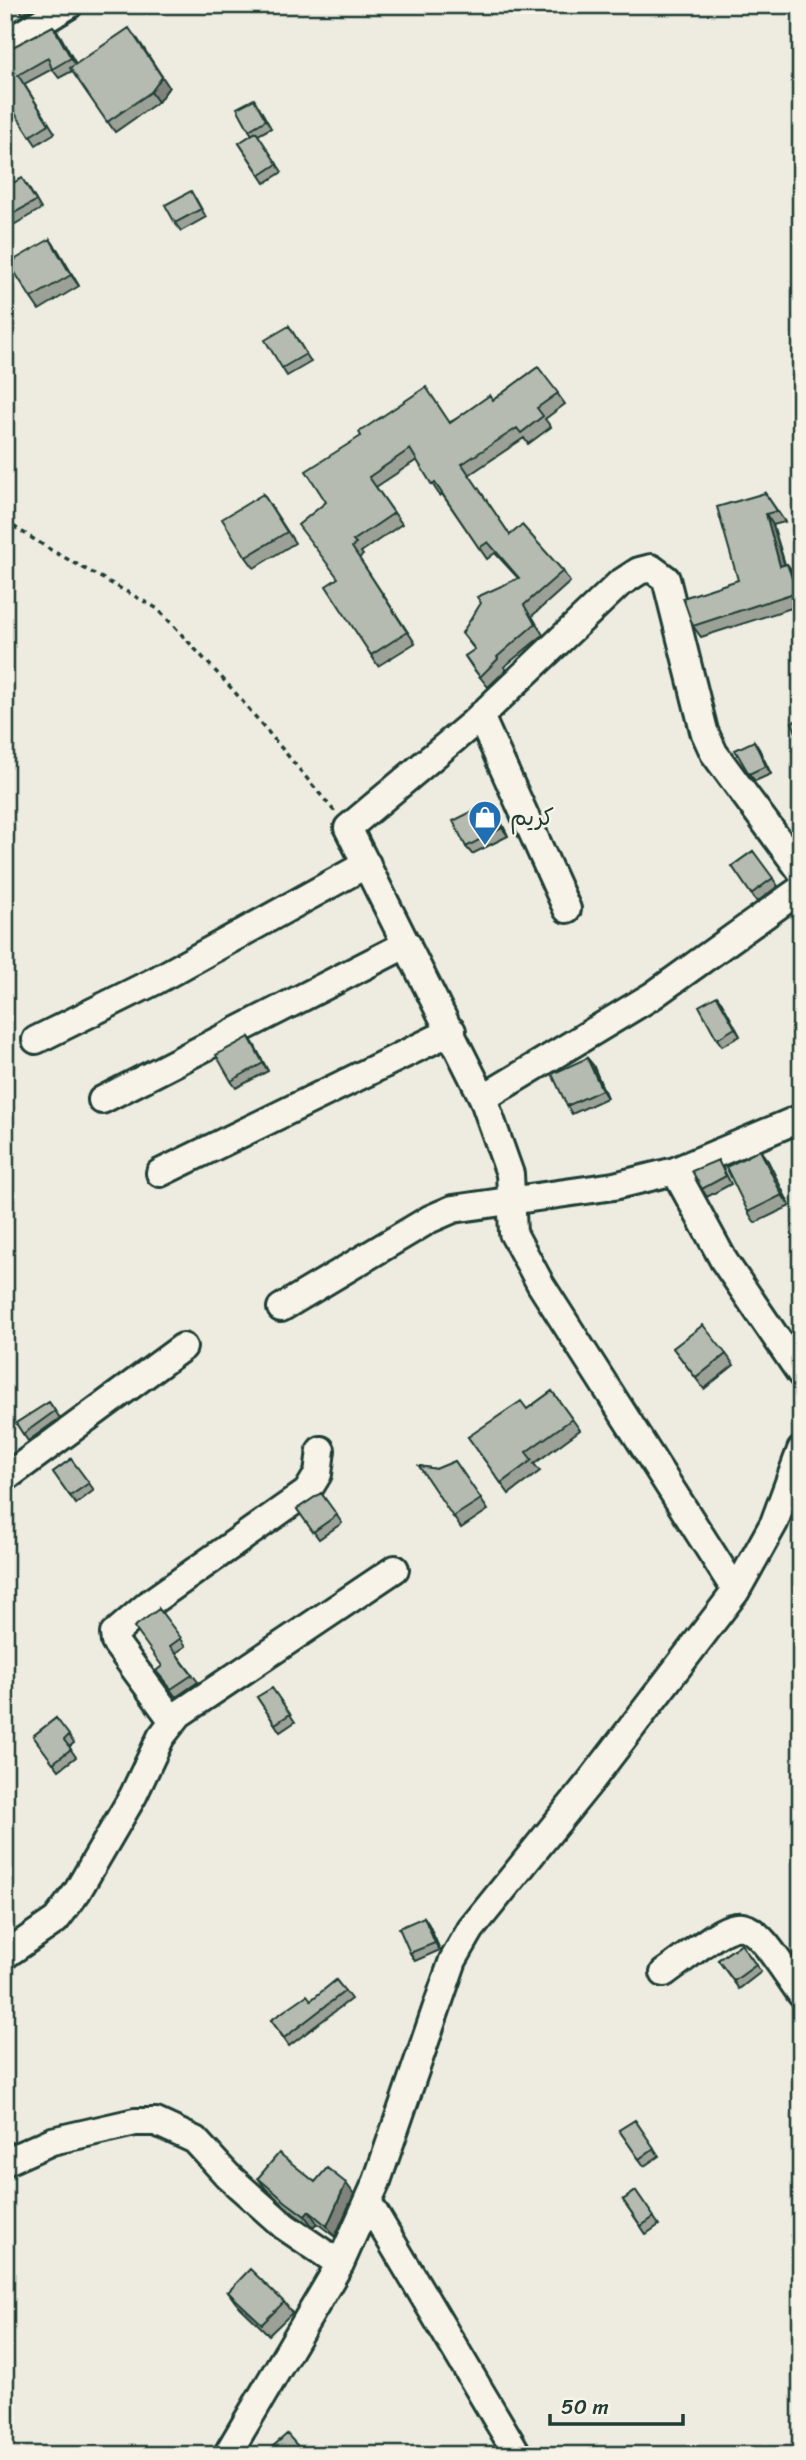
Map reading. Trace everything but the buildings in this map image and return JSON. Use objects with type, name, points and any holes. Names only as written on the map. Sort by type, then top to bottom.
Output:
[{"type":"street","points":[[5,44],[69,5]]},
{"type":"street","points":[[736,1591],[541,1285],[513,1233],[510,1174],[484,1098],[348,828],[480,716],[620,584],[639,571],[652,568],[666,579],[704,732],[714,753],[801,872]]},
{"type":"street","points":[[480,716],[567,909]]},
{"type":"street","points":[[36,1040],[155,981],[367,864]]},
{"type":"street","points":[[484,1098],[652,996],[801,889]]},
{"type":"street","points":[[102,1100],[407,944]]},
{"type":"street","points":[[160,1173],[452,1031]]},
{"type":"street","points":[[281,1308],[430,1219],[453,1209],[614,1186],[675,1171],[801,1118]]},
{"type":"street","points":[[675,1171],[724,1261],[801,1374]]},
{"type":"street","points":[[5,1478],[183,1347]]},
{"type":"street","points":[[173,1721],[115,1642],[114,1634],[151,1602],[307,1492],[318,1474],[321,1450]]},
{"type":"street","points":[[227,2455],[340,2264],[368,2202],[453,1959],[471,1929],[590,1783],[736,1591],[774,1523],[801,1450]]},
{"type":"street","points":[[5,1955],[56,1920],[77,1892],[134,1796],[160,1737],[179,1714],[395,1569]]},
{"type":"street","points":[[664,1973],[725,1929],[740,1924],[755,1930],[801,1994]]},
{"type":"street","points":[[5,2162],[52,2141],[135,2122],[156,2122],[195,2140],[228,2176],[284,2226],[340,2264]]},
{"type":"street","points":[[368,2202],[518,2455]]},
{"type":"path","points":[[5,520],[51,550],[158,609],[233,690],[348,828]]},
{"type":"place","name":"كريم","points":[[485,847]]}]
